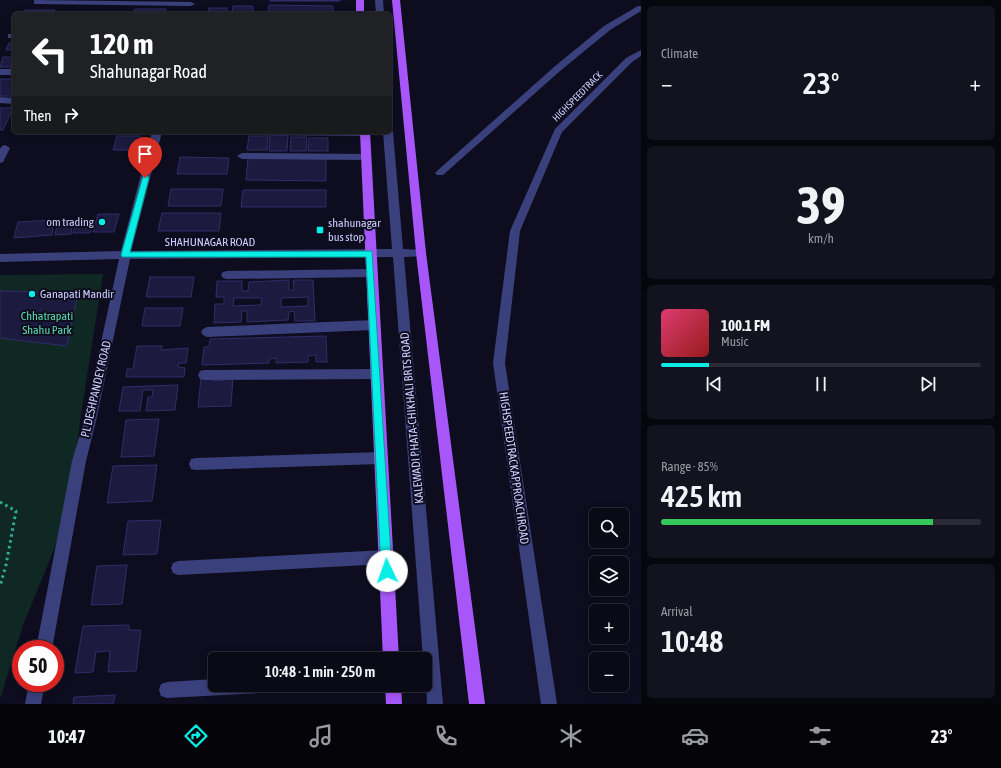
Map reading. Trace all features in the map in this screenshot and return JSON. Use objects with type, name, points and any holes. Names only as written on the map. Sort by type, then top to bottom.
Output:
[{"type":"main road","points":[[360,0],[360,12]]},
{"type":"main road","points":[[396,0],[421,254],[477,704]]},
{"type":"main road","points":[[365,134],[391,652]]},
{"type":"main road","points":[[393,692],[394,704]]},
{"type":"street","points":[[379,0],[380,12]]},
{"type":"street","points":[[37,2],[192,2],[189,12]]},
{"type":"street","points":[[440,173],[557,69],[602,33],[627,15],[641,8]]},
{"type":"street","name":"HIGHSPEEDTRACK","points":[[515,231],[558,131],[629,60],[641,53]]},
{"type":"street","points":[[0,72],[12,72]]},
{"type":"street","points":[[0,100],[12,101]]},
{"type":"street","name":"PL DESHPANDEY ROAD","points":[[46,640],[78,468],[90,421],[125,255],[156,134]]},
{"type":"street","name":"KALEWADI PHATA-CHIKHALI BRTS ROAD","points":[[388,134],[435,704]]},
{"type":"street","points":[[0,160],[5,148]]},
{"type":"street","points":[[242,156],[366,157]]},
{"type":"street","name":"HIGHSPEEDTRACKAPPROACHROAD","points":[[515,231],[499,363],[549,704]]},
{"type":"street","name":"SHAHUNAGAR ROAD","points":[[0,258],[125,255],[421,254]]},
{"type":"street","points":[[227,275],[371,273]]},
{"type":"street","points":[[207,332],[374,325]]},
{"type":"street","points":[[204,375],[376,374]]},
{"type":"street","points":[[196,464],[381,458]]},
{"type":"street","points":[[178,568],[386,557]]},
{"type":"street","points":[[167,690],[208,688]]},
{"type":"street","points":[[32,704],[35,692]]},
{"type":"path","points":[[0,502],[16,511],[6,565],[0,586]]},
{"type":"green space","name":"Chhatrapati Shahu Park","points":[[103,274],[81,414],[69,512],[18,640],[12,640],[12,660],[0,699],[0,275]]},
{"type":"building","points":[[340,0],[340,1],[270,1]]},
{"type":"building","points":[[269,5],[333,6],[333,12],[268,12]]},
{"type":"building","points":[[233,6],[253,6],[253,12],[232,12]]},
{"type":"building","points":[[209,8],[227,8],[226,12],[208,12]]},
{"type":"building","points":[[135,9],[166,9],[165,12],[134,12]]},
{"type":"building","points":[[25,10],[55,10],[54,12],[24,12]]},
{"type":"building","points":[[9,43],[12,43],[12,50],[6,50]]},
{"type":"building","points":[[3,57],[12,57],[12,67],[0,67]]},
{"type":"building","points":[[0,79],[12,79],[12,96],[0,96]]},
{"type":"building","points":[[0,108],[12,108],[3,130],[0,130]]},
{"type":"building","points":[[270,135],[288,135],[287,151],[269,151]]},
{"type":"building","points":[[117,136],[141,136],[137,150],[113,150]]},
{"type":"building","points":[[249,136],[268,136],[267,150],[247,150]]},
{"type":"building","points":[[291,137],[307,137],[306,151],[290,151]]},
{"type":"building","points":[[309,138],[328,138],[328,151],[308,151]]},
{"type":"building","points":[[180,157],[229,158],[227,174],[177,174]]},
{"type":"building","points":[[248,158],[326,159],[326,181],[246,180]]},
{"type":"building","points":[[171,189],[223,189],[221,206],[168,206]]},
{"type":"building","points":[[243,190],[326,190],[326,207],[241,207]]},
{"type":"building","points":[[162,213],[221,213],[219,231],[158,231]]},
{"type":"building","points":[[98,214],[119,214],[114,232],[93,232]]},
{"type":"building","points":[[54,220],[52,235],[14,238],[18,222]]},
{"type":"building","points":[[58,220],[73,220],[71,234],[55,235]]},
{"type":"building","points":[[77,220],[94,220],[90,233],[73,233]]},
{"type":"building","points":[[150,277],[194,277],[191,297],[146,297]]},
{"type":"building","points":[[289,280],[289,290],[294,290],[293,280],[313,280],[315,321],[295,321],[294,311],[289,312],[288,320],[247,322],[247,311],[242,311],[241,322],[214,323],[215,304],[224,304],[224,297],[216,297],[217,281],[242,281],[242,291],[248,291],[249,282]],"holes":[[[308,297],[308,306],[281,307],[281,298]],[[234,298],[262,298],[261,305],[233,306]]]},
{"type":"building","points":[[0,291],[78,293],[67,346],[0,338]]},
{"type":"building","points":[[145,308],[183,308],[180,326],[142,326]]},
{"type":"building","points":[[326,336],[327,362],[316,362],[316,355],[308,356],[308,362],[276,363],[276,358],[269,359],[269,363],[202,365],[204,347],[209,347],[210,339]]},
{"type":"building","points":[[137,346],[162,346],[161,350],[188,348],[186,363],[179,363],[178,367],[185,368],[184,377],[126,377],[127,369],[133,369]]},
{"type":"building","points":[[233,377],[231,406],[198,407],[201,378],[213,378],[213,381]]},
{"type":"building","points":[[178,385],[175,410],[146,411],[148,397],[152,397],[153,390],[143,390],[140,411],[119,411],[123,387]]},
{"type":"building","points":[[159,419],[154,456],[121,457],[126,420]]},
{"type":"building","points":[[157,465],[152,501],[107,503],[113,466]]},
{"type":"building","points":[[161,520],[157,554],[123,555],[128,521]]},
{"type":"building","points":[[127,565],[122,604],[91,605],[97,566]]},
{"type":"building","points":[[129,625],[129,630],[141,630],[136,671],[108,672],[110,651],[96,652],[93,672],[75,673],[83,626]]},
{"type":"building","points":[[115,695],[113,704],[73,704],[74,697]]},
{"type":"place","name":"om trading","points":[[102,222]]},
{"type":"place","name":"shahunagar bus stop","points":[[320,230]]},
{"type":"place","name":"Ganapati Mandir","points":[[32,294]]},
{"type":"route","points":[[145,178],[125,255],[370,254],[387,571]]}]
